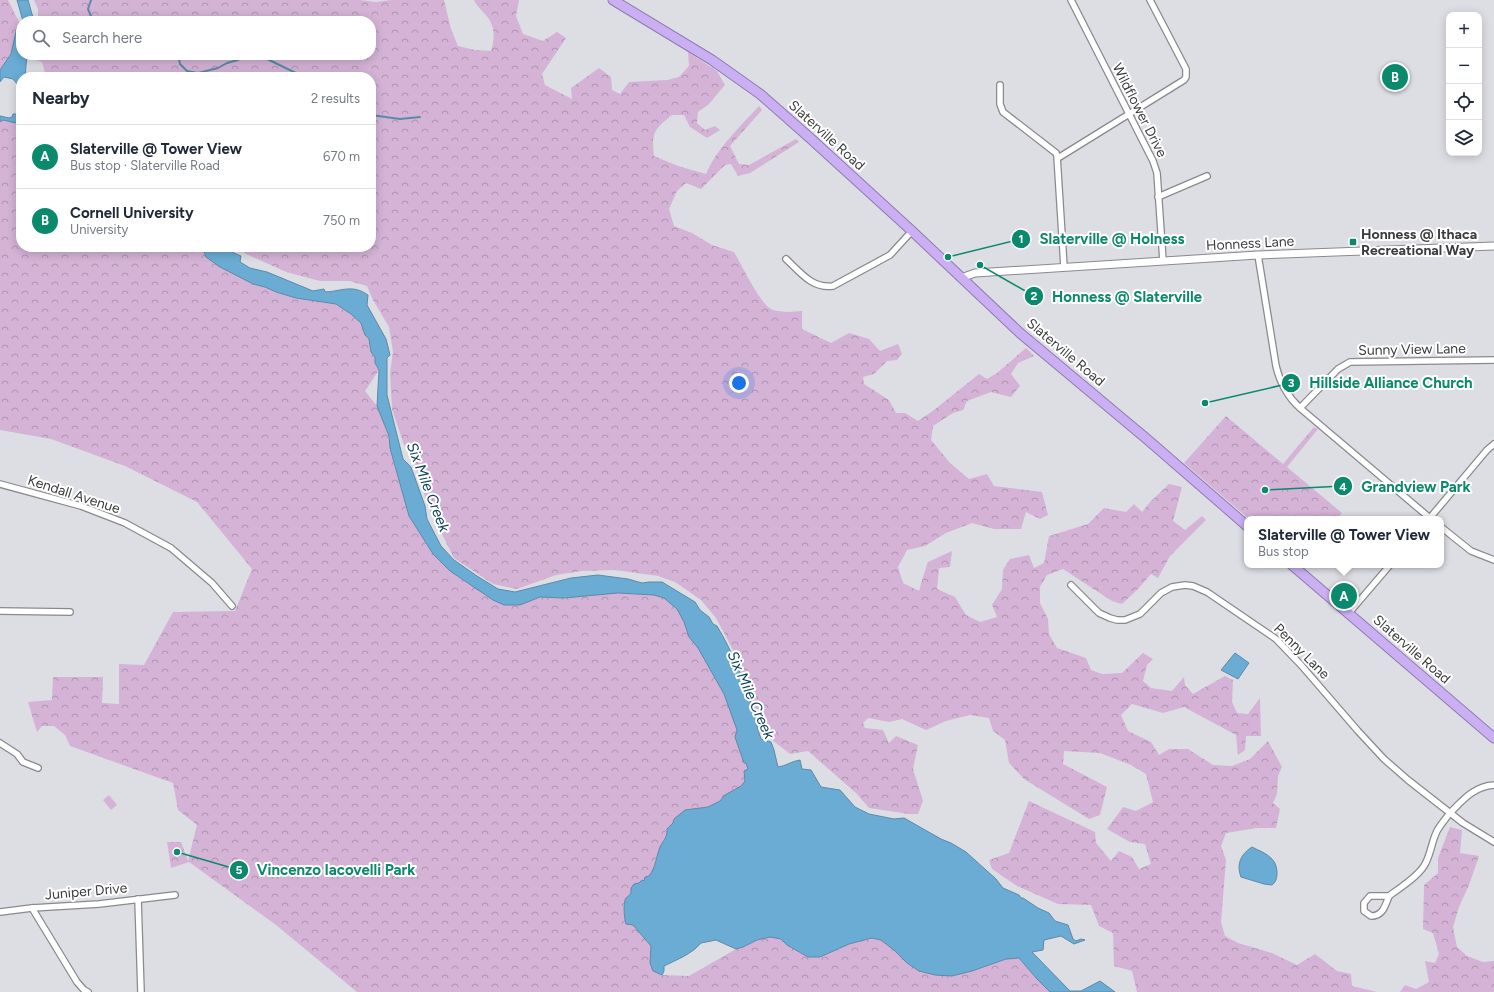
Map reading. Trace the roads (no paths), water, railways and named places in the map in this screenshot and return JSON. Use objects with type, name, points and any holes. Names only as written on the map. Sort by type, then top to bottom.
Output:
[{"type":"highway","name":"Slaterville Road","points":[[613,0],[727,69],[780,111],[912,231],[1020,333],[1136,430],[1244,523]]},
{"type":"highway","name":"Slaterville Road","points":[[1296,568],[1494,738]]},
{"type":"street","name":"Wildflower Drive","points":[[1071,0],[1153,161],[1157,173],[1163,261]]},
{"type":"street","points":[[1058,158],[1184,80],[1186,77],[1186,69],[1150,0]]},
{"type":"street","points":[[1000,86],[1000,104],[1003,112],[1056,153],[1058,158],[1064,267]]},
{"type":"street","points":[[1158,197],[1207,176]]},
{"type":"street","points":[[786,259],[807,279],[815,284],[827,287],[833,286],[890,255],[912,231]]},
{"type":"street","name":"Honness Lane","points":[[961,278],[975,272],[1258,255],[1494,246]]},
{"type":"street","points":[[1258,255],[1277,371],[1286,391],[1300,408],[1426,516]]},
{"type":"street","name":"Sunny View Lane","points":[[1300,408],[1338,369],[1350,362],[1494,360]]},
{"type":"street","points":[[1432,516],[1487,450],[1494,444]]},
{"type":"street","name":"Kendall Avenue","points":[[0,484],[81,506],[125,523],[171,548],[212,583],[232,606]]},
{"type":"street","points":[[1444,530],[1461,545],[1471,551],[1494,560]]},
{"type":"street","points":[[1348,613],[1387,568]]},
{"type":"street","name":"Penny Lane","points":[[1071,584],[1099,613],[1117,620],[1125,620],[1140,614],[1161,593],[1172,587],[1185,585],[1193,586],[1207,592],[1276,639],[1384,759],[1408,780],[1463,823],[1494,842]]},
{"type":"street","points":[[0,611],[70,612]]},
{"type":"street","points":[[0,743],[17,754],[23,762],[38,768]]},
{"type":"street","points":[[1390,896],[1370,896],[1364,903],[1364,911],[1371,916],[1380,915],[1390,896],[1418,873],[1423,867],[1430,854],[1436,832],[1440,825],[1472,792],[1494,785]]},
{"type":"street","name":"Juniper Drive","points":[[0,912],[32,908],[100,904],[174,895]]},
{"type":"street","points":[[138,899],[141,992]]},
{"type":"street","points":[[32,908],[77,982],[84,990],[88,992]]},
{"type":"water","points":[[17,0],[28,0],[33,16],[22,16]]},
{"type":"water","points":[[16,32],[16,60],[27,60],[25,72],[16,72],[16,83],[13,79],[4,77],[0,82],[0,70],[11,54]]},
{"type":"water","points":[[13,114],[16,114],[16,123],[3,120],[0,122],[0,116],[9,118],[12,117]]},
{"type":"water","points":[[204,252],[233,252],[241,256],[240,262],[250,268],[267,272],[313,291],[324,289],[325,292],[352,289],[368,295],[367,305],[386,339],[390,355],[387,358],[387,395],[403,459],[411,467],[425,506],[427,519],[441,546],[454,560],[498,589],[515,592],[571,578],[598,575],[628,579],[642,583],[662,582],[695,602],[700,610],[709,617],[713,624],[717,626],[728,645],[745,685],[761,739],[771,742],[778,767],[800,760],[802,769],[811,770],[821,787],[840,790],[855,807],[869,814],[894,819],[904,818],[966,852],[996,879],[1003,888],[1019,895],[1021,898],[1049,913],[1055,921],[1068,925],[1073,939],[1076,941],[1081,939],[1085,940],[1074,944],[1061,936],[1044,940],[1043,950],[1032,952],[1070,991],[1081,991],[1100,981],[1115,992],[1050,992],[1019,958],[1006,959],[972,971],[952,976],[935,975],[919,971],[907,963],[881,940],[872,938],[849,944],[820,957],[808,957],[787,945],[781,939],[770,937],[757,940],[736,949],[716,940],[701,943],[689,954],[664,966],[662,975],[653,971],[650,963],[651,946],[633,925],[626,924],[624,903],[626,898],[630,895],[631,888],[634,884],[639,883],[642,880],[644,881],[645,877],[649,876],[651,873],[655,866],[660,847],[666,836],[667,829],[673,823],[674,819],[685,810],[708,807],[720,801],[725,795],[741,786],[745,781],[744,771],[748,769],[746,763],[744,763],[735,737],[737,730],[724,694],[698,648],[689,637],[684,622],[677,609],[664,598],[654,595],[618,593],[564,598],[540,597],[520,605],[504,605],[493,600],[450,571],[433,554],[409,516],[390,448],[389,436],[377,406],[379,370],[375,363],[375,357],[371,352],[369,339],[365,335],[361,323],[336,304],[296,298],[253,284],[220,267],[206,257]]},
{"type":"water","points":[[1235,653],[1249,663],[1238,679],[1221,670]]},
{"type":"water","points":[[1252,847],[1269,856],[1275,863],[1277,877],[1272,885],[1241,877],[1239,868],[1240,860],[1242,856]]},
{"type":"waterway","points":[[91,0],[88,9],[91,16]]},
{"type":"waterway","points":[[179,60],[180,64],[187,71],[192,72]]},
{"type":"waterway","points":[[202,72],[218,68],[227,63],[238,60]]},
{"type":"waterway","points":[[269,60],[294,72]]},
{"type":"waterway","points":[[376,116],[400,119],[420,117]]},
{"type":"place","name":"Cornell University","points":[[1395,77]]},
{"type":"place","name":"Honness @ Ithaca Recreational Way","points":[[1353,242]]},
{"type":"place","name":"Slaterville @ Holness","points":[[948,257]]},
{"type":"place","name":"Honness @ Slaterville","points":[[980,265]]},
{"type":"place","name":"Hillside Alliance Church","points":[[1205,403]]},
{"type":"place","name":"Grandview Park","points":[[1265,490]]},
{"type":"place","name":"Slaterville @ Tower View","points":[[1344,596]]},
{"type":"place","name":"Vincenzo Iacovelli Park","points":[[177,852]]},
{"type":"water label","name":"Six Mile Creek","points":[[428,487]]},
{"type":"water label","name":"Six Mile Creek","points":[[751,695]]}]
